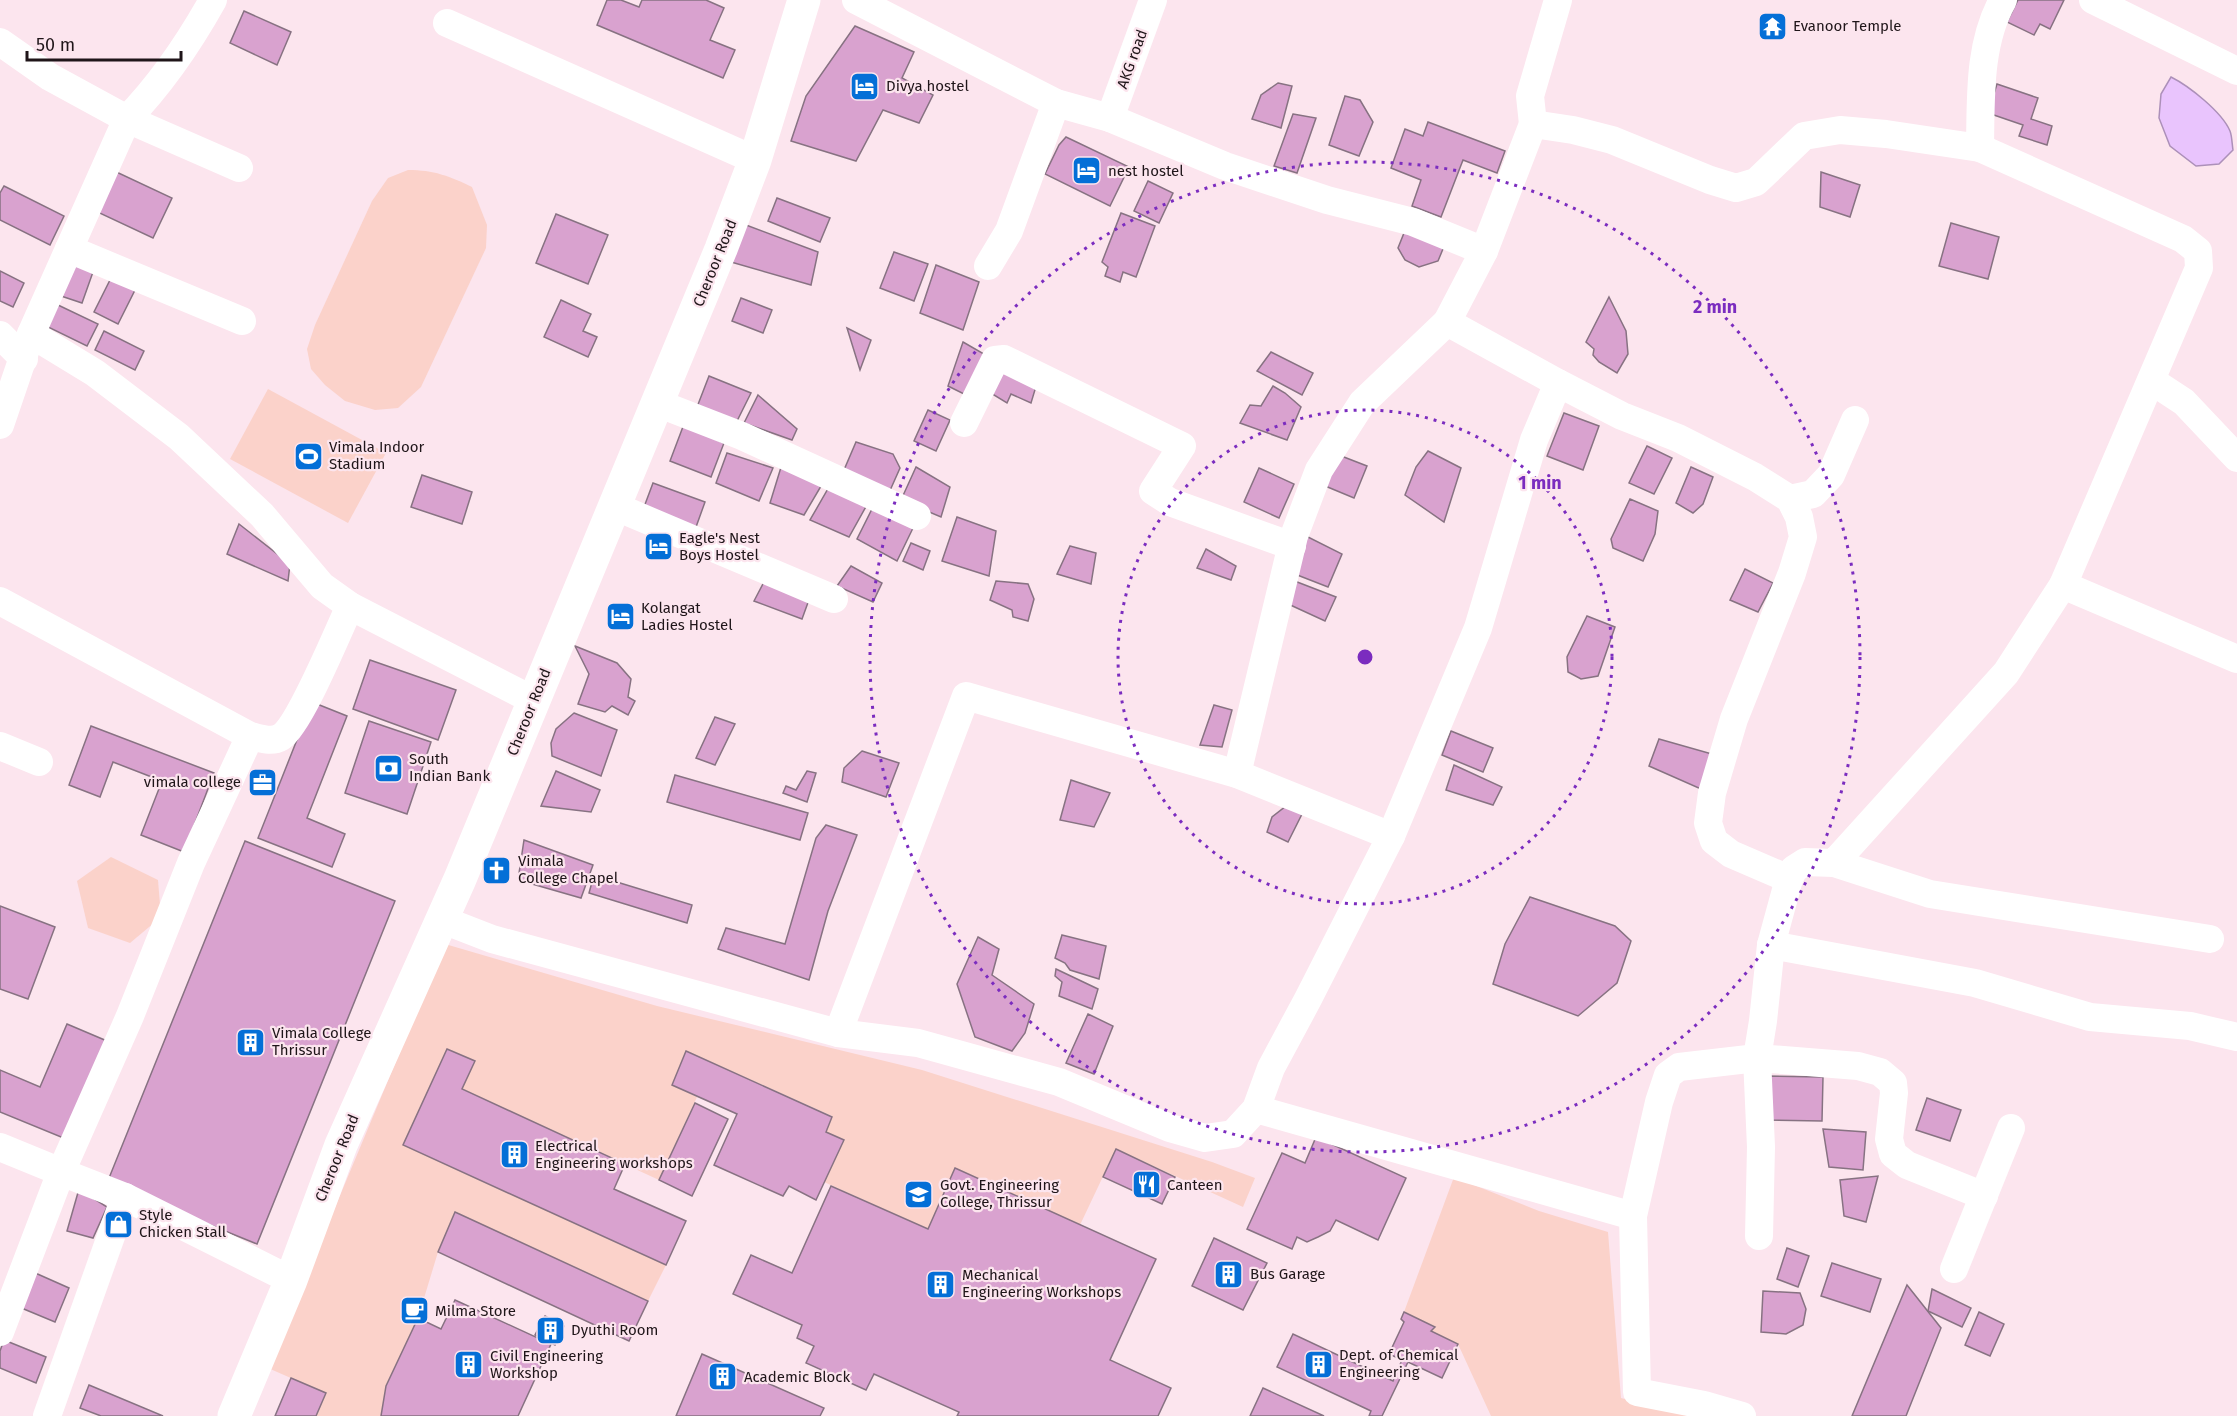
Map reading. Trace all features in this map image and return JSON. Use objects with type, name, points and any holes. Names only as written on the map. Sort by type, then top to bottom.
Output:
[{"type":"main road","name":"Cheroor Road","points":[[234,1416],[291,1280],[341,1145],[442,920],[721,249],[755,160],[804,0]]},
{"type":"street","points":[[0,425],[28,346],[126,119],[150,95],[213,0]]},
{"type":"street","points":[[856,0],[1056,103],[1110,118],[1225,166],[1326,200],[1413,222],[1484,251]]},
{"type":"street","name":"AKG road","points":[[1110,118],[1153,0]]},
{"type":"street","points":[[1237,774],[1292,546],[1319,470],[1362,403],[1447,322],[1484,251],[1533,124],[1530,96],[1558,0]]},
{"type":"street","points":[[1980,148],[1985,54],[1996,11],[2003,0]]},
{"type":"street","points":[[2093,0],[2237,71]]},
{"type":"street","points":[[447,23],[755,160]]},
{"type":"street","points":[[0,42],[50,77],[126,119],[238,168]]},
{"type":"street","points":[[988,266],[1009,231],[1056,103]]},
{"type":"street","points":[[1533,124],[1573,130],[1612,140],[1710,180],[1736,188],[1756,182],[1804,136],[1840,130],[1886,134],[1980,148],[2183,239],[2198,251],[2199,268],[2063,585],[2006,673],[1834,862]]},
{"type":"street","points":[[69,249],[242,321]]},
{"type":"street","points":[[1447,322],[1622,416],[1678,438],[1736,467],[1790,499],[1800,517],[1803,537],[1792,573],[1734,719],[1712,793],[1708,823],[1714,842],[1731,854],[1789,879]]},
{"type":"street","points":[[0,335],[95,373],[179,437],[262,515],[322,586],[350,606],[533,700]]},
{"type":"street","points":[[964,423],[995,360],[1004,359],[1182,446],[1153,491],[1170,502],[1292,546]]},
{"type":"street","points":[[2152,381],[2184,402],[2237,458]]},
{"type":"street","points":[[442,920],[492,939],[838,1033],[918,1043],[1059,1082],[1170,1128],[1205,1138],[1233,1134],[1256,1109],[1271,1068],[1391,836],[1478,628],[1534,440],[1558,383]]},
{"type":"street","points":[[657,403],[742,436],[917,516]]},
{"type":"street","points":[[1790,499],[1813,494],[1831,475],[1855,420]]},
{"type":"street","points":[[614,506],[834,598]]},
{"type":"street","points":[[2063,585],[2237,659]]},
{"type":"street","points":[[0,601],[250,736],[273,741],[282,737],[290,727],[309,696],[350,606]]},
{"type":"street","points":[[838,1033],[966,696],[1237,774],[1391,836]]},
{"type":"street","points":[[0,1332],[61,1172],[130,1016],[192,863],[250,736]]},
{"type":"street","points":[[0,746],[39,762]]},
{"type":"street","points":[[1759,1236],[1761,1147],[1757,1058],[1764,1021],[1771,945],[1789,879],[1794,869],[1805,862],[1834,862],[1930,894],[2210,939]]},
{"type":"street","points":[[1771,945],[1975,983],[2090,1017],[2190,1026],[2237,1037]]},
{"type":"street","points":[[1742,1416],[1637,1392],[1632,1216],[1659,1102],[1668,1076],[1679,1067],[1757,1058],[1858,1066],[1880,1072],[1893,1083],[1889,1139],[1893,1154],[1907,1165],[1984,1196]]},
{"type":"street","points":[[1256,1109],[1632,1216]]},
{"type":"street","points":[[1954,1269],[2011,1128]]},
{"type":"street","points":[[0,1146],[125,1197],[291,1280]]},
{"type":"street","points":[[47,1416],[125,1197]]},
{"type":"shaded area","points":[[2171,77],[2204,100],[2220,116],[2230,131],[2233,150],[2219,164],[2196,166],[2170,146],[2159,118],[2161,94]]},
{"type":"shaded area","points":[[408,170],[441,174],[472,187],[487,225],[486,248],[421,387],[398,408],[375,410],[345,401],[325,385],[311,369],[307,349],[315,325],[372,201],[388,178]]},
{"type":"shaded area","name":"Vimala Indoor Stadium","points":[[268,389],[386,453],[348,523],[230,459]]},
{"type":"shaded area","points":[[111,857],[158,880],[161,917],[130,943],[88,928],[77,881]]},
{"type":"shaded area","points":[[445,944],[657,1006],[922,1070],[1212,1162],[1255,1178],[1243,1207],[1116,1149],[1080,1225],[955,1168],[928,1229],[824,1182],[844,1140],[826,1132],[832,1116],[686,1051],[672,1085],[697,1097],[659,1180],[462,1089],[475,1061],[448,1049],[404,1145],[666,1265],[648,1301],[455,1212],[438,1252],[418,1318],[386,1386],[381,1416],[316,1416],[325,1393],[268,1368]]},
{"type":"shaded area","points":[[1454,1177],[1539,1211],[1608,1232],[1621,1398],[1689,1416],[1491,1416],[1458,1344],[1431,1331],[1434,1326],[1404,1312]]},
{"type":"building","points":[[607,0],[621,0],[639,7],[642,0],[706,0],[724,8],[710,40],[735,50],[723,78],[597,25]]},
{"type":"building","points":[[2018,0],[2064,0],[2050,29],[2040,24],[2034,35],[2007,22]]},
{"type":"building","points":[[244,11],[291,32],[277,65],[230,43]]},
{"type":"building","name":"Divya hostel","points":[[855,26],[914,52],[902,78],[933,95],[919,123],[883,110],[856,161],[791,141],[806,96]]},
{"type":"building","points":[[1278,83],[1292,86],[1281,128],[1252,119],[1261,95]]},
{"type":"building","points":[[1997,84],[2038,98],[2031,119],[2052,126],[2047,145],[2019,136],[2023,125],[1988,113]]},
{"type":"building","points":[[1345,96],[1360,100],[1373,122],[1359,156],[1329,145]]},
{"type":"building","points":[[1293,114],[1316,118],[1297,173],[1274,166]]},
{"type":"building","points":[[1428,122],[1505,151],[1497,173],[1463,160],[1441,217],[1412,206],[1421,180],[1391,168],[1405,129],[1423,136]]},
{"type":"building","name":"nest hostel","points":[[1066,137],[1129,167],[1110,206],[1045,174],[1059,145]]},
{"type":"building","points":[[110,169],[172,198],[153,238],[91,209]]},
{"type":"building","points":[[1821,172],[1860,185],[1850,217],[1820,207]]},
{"type":"building","points":[[1148,181],[1173,193],[1159,223],[1134,211]]},
{"type":"building","points":[[4,186],[64,216],[50,245],[0,220],[0,193]]},
{"type":"building","points":[[777,198],[830,218],[820,242],[768,221]]},
{"type":"building","points":[[1121,213],[1155,226],[1136,277],[1123,272],[1120,282],[1105,276],[1108,267],[1102,262]]},
{"type":"building","points":[[556,214],[608,235],[588,284],[536,263]]},
{"type":"building","points":[[1951,223],[1999,237],[1988,279],[1939,266]]},
{"type":"building","points":[[746,225],[818,252],[811,285],[731,262]]},
{"type":"building","points":[[1406,228],[1445,244],[1438,261],[1419,267],[1405,260],[1398,248]]},
{"type":"building","points":[[894,252],[928,264],[914,301],[880,288]]},
{"type":"building","points":[[70,263],[93,272],[82,303],[58,295]]},
{"type":"building","points":[[936,265],[979,282],[963,330],[920,313]]},
{"type":"building","points":[[0,271],[24,283],[13,307],[0,301]]},
{"type":"building","points":[[111,278],[135,290],[118,324],[94,312]]},
{"type":"building","points":[[1609,297],[1626,331],[1628,354],[1617,373],[1599,362],[1593,355],[1594,349],[1586,342]]},
{"type":"building","points":[[741,298],[772,310],[763,333],[732,321]]},
{"type":"building","points":[[561,300],[591,314],[583,331],[597,337],[588,357],[544,337]]},
{"type":"building","points":[[58,305],[98,324],[87,346],[48,327]]},
{"type":"building","points":[[847,328],[871,340],[860,370]]},
{"type":"building","points":[[104,331],[144,351],[135,370],[95,350]]},
{"type":"building","points":[[963,342],[984,354],[968,396],[948,386]]},
{"type":"building","points":[[1271,352],[1313,373],[1302,395],[1257,371]]},
{"type":"building","points":[[1001,368],[1037,383],[1031,403],[1011,394],[1007,403],[989,392]]},
{"type":"building","points":[[709,376],[751,393],[736,423],[697,407]]},
{"type":"building","points":[[1273,386],[1301,407],[1287,440],[1240,423],[1250,405],[1261,406]]},
{"type":"building","points":[[758,395],[797,429],[792,440],[744,423]]},
{"type":"building","points":[[928,410],[950,420],[936,451],[914,441]]},
{"type":"building","points":[[1564,413],[1599,426],[1583,470],[1547,456]]},
{"type":"building","points":[[684,424],[724,443],[711,477],[670,461]]},
{"type":"building","points":[[856,442],[893,454],[900,468],[888,495],[844,470]]},
{"type":"building","points":[[1647,446],[1672,458],[1654,494],[1629,483]]},
{"type":"building","points":[[1428,451],[1461,468],[1444,522],[1405,495],[1416,467]]},
{"type":"building","points":[[1331,452],[1367,466],[1354,498],[1318,483]]},
{"type":"building","points":[[727,453],[773,468],[759,501],[716,483]]},
{"type":"building","points":[[782,464],[824,481],[804,515],[770,503]]},
{"type":"building","points":[[916,467],[950,487],[941,517],[901,500]]},
{"type":"building","points":[[1691,467],[1713,477],[1703,504],[1693,513],[1676,503]]},
{"type":"building","points":[[1259,468],[1294,484],[1279,518],[1244,502]]},
{"type":"building","points":[[422,475],[472,492],[462,524],[411,507]]},
{"type":"building","points":[[653,483],[705,502],[696,527],[644,507]]},
{"type":"building","points":[[829,487],[868,503],[849,537],[810,520]]},
{"type":"building","points":[[1630,499],[1658,511],[1655,534],[1643,561],[1613,548],[1611,539]]},
{"type":"building","points":[[872,509],[914,526],[897,561],[857,539]]},
{"type":"building","points":[[957,517],[996,531],[989,576],[942,561]]},
{"type":"building","points":[[239,524],[290,564],[288,581],[227,554]]},
{"type":"building","points":[[1298,532],[1342,554],[1328,587],[1287,571]]},
{"type":"building","points":[[911,543],[930,551],[923,570],[903,561]]},
{"type":"building","points":[[1070,546],[1096,553],[1091,584],[1057,574]]},
{"type":"building","points":[[1206,549],[1236,566],[1231,580],[1197,568]]},
{"type":"building","points":[[851,566],[882,583],[873,602],[837,586]]},
{"type":"building","points":[[1745,569],[1773,583],[1758,612],[1730,600]]},
{"type":"building","points":[[765,580],[810,597],[802,619],[754,601]]},
{"type":"building","points":[[1292,580],[1336,597],[1325,621],[1286,603]]},
{"type":"building","points":[[996,581],[1028,584],[1034,599],[1028,621],[1013,617],[1012,610],[990,600]]},
{"type":"building","points":[[1587,616],[1615,627],[1598,676],[1581,679],[1568,672],[1567,657]]},
{"type":"building","points":[[575,646],[617,663],[631,679],[628,697],[635,701],[628,715],[612,706],[605,712],[578,704],[589,674]]},
{"type":"building","name":"South Indian Bank","points":[[370,660],[456,690],[438,740],[353,709]]},
{"type":"building","points":[[312,702],[347,716],[307,818],[345,834],[332,867],[258,838]]},
{"type":"building","points":[[1214,705],[1232,710],[1222,747],[1200,745]]},
{"type":"building","points":[[574,713],[617,730],[601,776],[552,756],[551,743],[556,729]]},
{"type":"building","points":[[715,717],[735,724],[715,765],[696,758]]},
{"type":"building","name":"South Indian Bank","points":[[369,721],[431,742],[407,814],[345,793]]},
{"type":"building","points":[[91,726],[214,773],[184,852],[141,835],[162,781],[113,762],[100,797],[69,785]]},
{"type":"building","points":[[1451,731],[1493,748],[1483,772],[1442,755]]},
{"type":"building","points":[[1659,739],[1719,756],[1710,793],[1649,766]]},
{"type":"building","points":[[862,751],[899,763],[886,797],[842,782],[844,768]]},
{"type":"building","points":[[1454,765],[1502,787],[1493,805],[1446,790]]},
{"type":"building","points":[[556,771],[600,790],[591,812],[541,806]]},
{"type":"building","points":[[807,771],[816,773],[807,802],[783,793],[786,786],[796,790]]},
{"type":"building","points":[[675,775],[808,813],[800,840],[667,802]]},
{"type":"building","points":[[1071,780],[1110,793],[1094,827],[1060,820]]},
{"type":"building","points":[[1290,803],[1304,810],[1288,842],[1267,832],[1272,817]]},
{"type":"building","points":[[826,825],[857,835],[828,911],[809,980],[718,949],[726,928],[785,944],[816,838]]},
{"type":"building","points":[[524,840],[593,865],[581,898],[518,880]]},
{"type":"building","name":"Vimala College Thrissur","points":[[245,841],[395,901],[257,1244],[107,1183]]},
{"type":"building","points":[[594,875],[692,905],[687,923],[589,893]]},
{"type":"building","points":[[1530,897],[1615,926],[1631,941],[1617,983],[1578,1016],[1493,984],[1505,944]]},
{"type":"building","points":[[0,906],[55,927],[28,999],[0,989]]},
{"type":"building","points":[[1062,935],[1106,946],[1099,979],[1070,970],[1065,963],[1055,958]]},
{"type":"building","points":[[978,937],[999,949],[992,975],[1034,1004],[1025,1033],[1012,1051],[975,1037],[957,984]]},
{"type":"building","points":[[1056,969],[1098,989],[1092,1009],[1059,996],[1062,982],[1055,976]]},
{"type":"building","points":[[1088,1014],[1113,1026],[1094,1074],[1066,1063]]},
{"type":"building","points":[[67,1024],[107,1041],[66,1139],[0,1112],[0,1070],[40,1087]]},
{"type":"building","name":"Electrical Engineering workshops","points":[[447,1049],[475,1061],[462,1089],[625,1164],[614,1189],[686,1221],[666,1265],[403,1145]]},
{"type":"building","points":[[686,1051],[832,1117],[826,1132],[844,1140],[816,1200],[789,1186],[783,1196],[714,1165],[737,1114],[672,1085]]},
{"type":"building","points":[[1768,1076],[1823,1077],[1822,1121],[1768,1120]]},
{"type":"building","points":[[1927,1098],[1961,1110],[1950,1141],[1916,1130]]},
{"type":"building","points":[[695,1103],[728,1119],[692,1196],[659,1180]]},
{"type":"building","points":[[1823,1129],[1866,1132],[1863,1170],[1829,1167]]},
{"type":"building","points":[[1316,1137],[1406,1178],[1378,1240],[1336,1220],[1330,1231],[1307,1242],[1297,1237],[1292,1249],[1247,1229],[1282,1153],[1305,1163]]},
{"type":"building","name":"Canteen","points":[[1116,1149],[1175,1177],[1162,1204],[1103,1177]]},
{"type":"building","name":"Mechanical Engineering Workshops","points":[[955,1168],[1156,1259],[1110,1360],[1171,1388],[1158,1416],[957,1416],[959,1412],[874,1374],[866,1390],[806,1363],[814,1346],[797,1338],[802,1325],[733,1294],[751,1255],[792,1273],[831,1186],[928,1229]]},
{"type":"building","points":[[1878,1176],[1866,1222],[1844,1216],[1840,1180]]},
{"type":"building","points":[[79,1189],[107,1207],[93,1238],[67,1231]]},
{"type":"building","points":[[455,1212],[648,1301],[629,1341],[438,1252]]},
{"type":"building","name":"Bus Garage","points":[[1214,1238],[1267,1263],[1243,1310],[1192,1286]]},
{"type":"building","points":[[1787,1248],[1809,1256],[1798,1287],[1777,1279]]},
{"type":"building","points":[[1832,1263],[1881,1279],[1870,1312],[1821,1296]]},
{"type":"building","points":[[33,1272],[69,1288],[55,1322],[19,1307]]},
{"type":"building","points":[[1907,1285],[1941,1328],[1906,1416],[1852,1416]]},
{"type":"building","points":[[1932,1289],[1971,1308],[1962,1327],[1928,1311]]},
{"type":"building","points":[[1763,1291],[1800,1293],[1806,1309],[1803,1325],[1786,1334],[1761,1332]]},
{"type":"building","name":"Civil Engineering Workshop","points":[[455,1300],[551,1344],[518,1416],[381,1416],[386,1386],[418,1318],[441,1329]]},
{"type":"building","name":"Dept. of Chemical Engineering","points":[[1404,1312],[1435,1327],[1431,1331],[1458,1344],[1442,1378],[1408,1362],[1382,1416],[1369,1416],[1371,1411],[1277,1367],[1293,1334],[1393,1381],[1402,1360],[1389,1354],[1404,1322],[1401,1319]]},
{"type":"building","points":[[1979,1312],[2004,1324],[1990,1356],[1965,1345]]},
{"type":"building","name":"Dyuthi Room","points":[[545,1316],[564,1326],[555,1345],[535,1335]]},
{"type":"building","points":[[4,1340],[46,1357],[36,1383],[0,1368],[0,1351]]},
{"type":"building","name":"Academic Block","points":[[702,1354],[824,1408],[820,1416],[676,1416]]},
{"type":"building","points":[[291,1378],[326,1393],[316,1416],[275,1416]]},
{"type":"building","points":[[89,1385],[163,1416],[101,1416],[80,1408]]},
{"type":"building","name":"Dept. of Chemical Engineering","points":[[1263,1388],[1324,1416],[1250,1416]]},
{"type":"place","name":"Evanoor Temple","points":[[1772,26]]},
{"type":"place","name":"Divya hostel","points":[[865,86]]},
{"type":"place","name":"nest hostel","points":[[1087,171]]},
{"type":"place","name":"Vimala Indoor Stadium","points":[[308,456]]},
{"type":"place","name":"Eagle's Nest Boys Hostel","points":[[658,547]]},
{"type":"place","name":"Kolangat Ladies Hostel","points":[[620,617]]},
{"type":"place","name":"South Indian Bank","points":[[388,768]]},
{"type":"place","name":"vimala college","points":[[262,782]]},
{"type":"place","name":"Vimala College Chapel","points":[[497,870]]},
{"type":"place","name":"Vimala College Thrissur","points":[[251,1042]]},
{"type":"place","name":"Electrical Engineering workshops","points":[[514,1155]]},
{"type":"place","name":"Canteen","points":[[1146,1185]]},
{"type":"place","name":"Govt. Engineering College, Thrissur","points":[[919,1194]]},
{"type":"place","name":"Style Chicken Stall","points":[[118,1224]]},
{"type":"place","name":"Bus Garage","points":[[1229,1274]]},
{"type":"place","name":"Mechanical Engineering Workshops","points":[[941,1284]]},
{"type":"place","name":"Milma Store","points":[[414,1311]]},
{"type":"place","name":"Dyuthi Room","points":[[550,1330]]},
{"type":"place","name":"Dept. of Chemical Engineering","points":[[1318,1364]]},
{"type":"place","name":"Civil Engineering Workshop","points":[[469,1365]]},
{"type":"place","name":"Academic Block","points":[[723,1377]]}]
